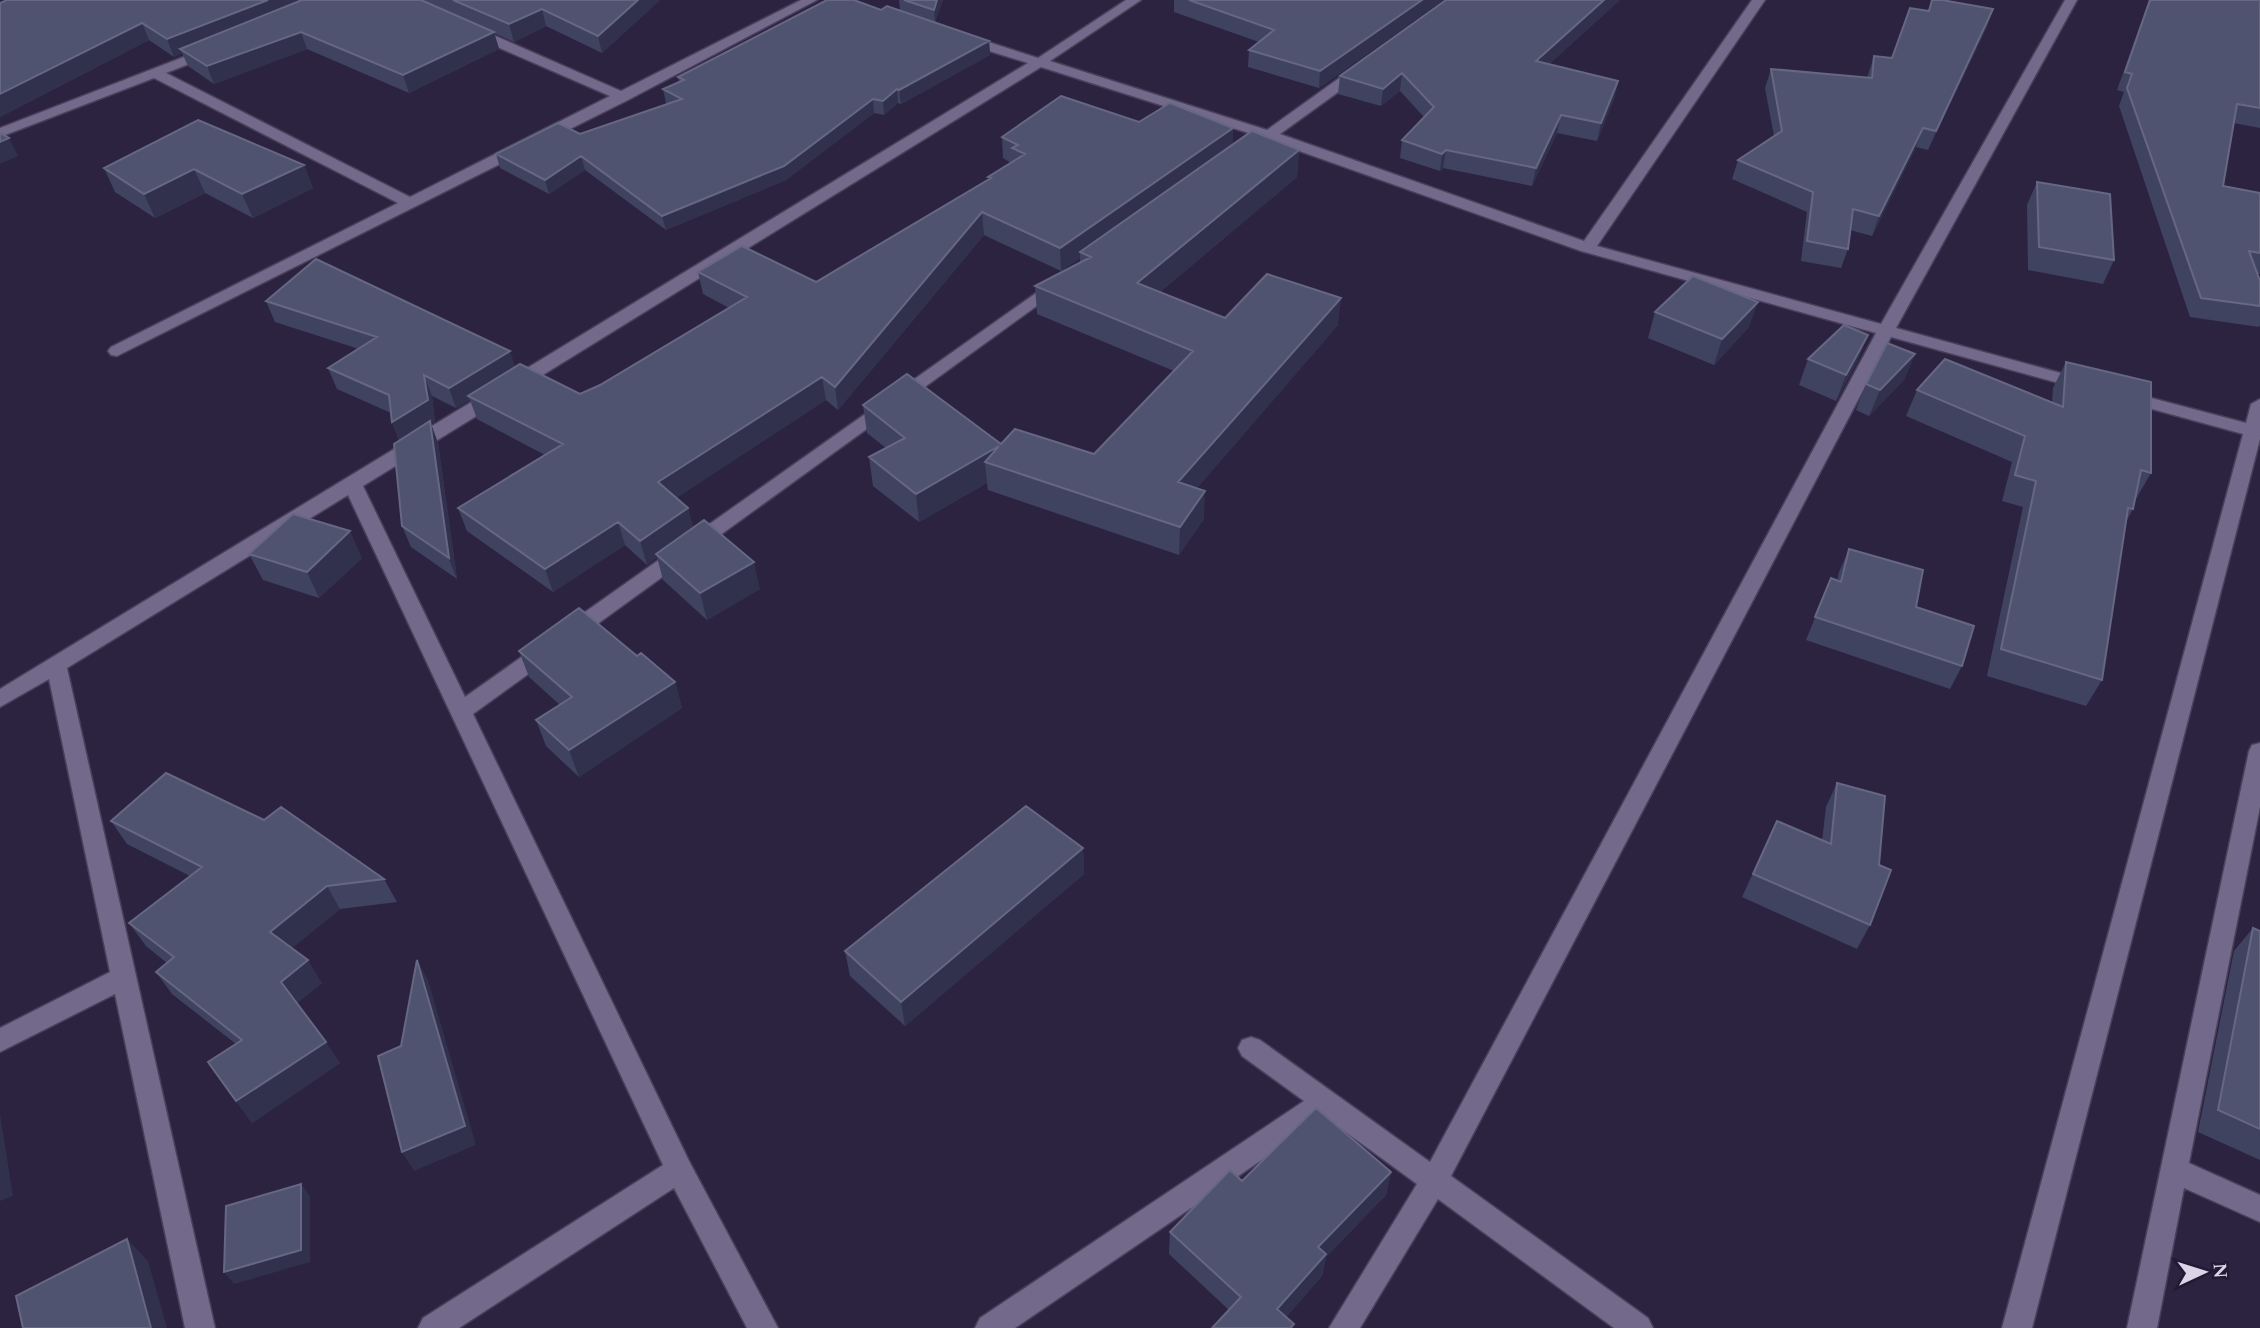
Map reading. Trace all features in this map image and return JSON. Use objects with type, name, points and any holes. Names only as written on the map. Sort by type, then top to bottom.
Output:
[{"type":"street","points":[[117,351],[811,0]]},
{"type":"street","points":[[0,699],[1037,64],[1135,0]]},
{"type":"street","points":[[1587,248],[1759,0]]},
{"type":"street","points":[[1344,1328],[1434,1181],[1886,330],[2071,0]]},
{"type":"street","points":[[462,27],[623,97]]},
{"type":"street","points":[[950,34],[1037,64],[1269,135],[1587,248],[2256,432]]},
{"type":"street","points":[[0,133],[221,47]]},
{"type":"street","points":[[1246,151],[1379,56]]},
{"type":"street","points":[[156,73],[409,202]]},
{"type":"street","points":[[461,711],[1068,278]]},
{"type":"street","points":[[2018,1328],[2256,432],[2260,404]]},
{"type":"street","points":[[352,483],[679,1170],[763,1328]]},
{"type":"street","points":[[56,664],[200,1328]]},
{"type":"street","points":[[2142,1328],[2175,1170],[2252,834],[2260,751]]},
{"type":"street","points":[[0,1041],[124,977]]},
{"type":"street","points":[[1251,1048],[1638,1328]]},
{"type":"street","points":[[990,1328],[1325,1102]]},
{"type":"street","points":[[433,1328],[679,1170]]},
{"type":"street","points":[[2175,1170],[2260,1209]]},
{"type":"building","points":[[7,0],[268,0],[167,39],[142,23],[0,94],[0,3]]},
{"type":"building","points":[[302,0],[421,0],[494,32],[403,75],[301,32],[207,66],[180,49]]},
{"type":"building","points":[[453,0],[638,0],[598,36],[542,9],[509,24]]},
{"type":"building","points":[[827,0],[854,0],[881,10],[887,6],[989,41],[897,89],[883,101],[873,99],[784,166],[662,216],[581,156],[545,180],[496,154],[558,123],[580,134],[682,99],[663,89],[684,80],[678,77]]},
{"type":"building","points":[[904,0],[937,0],[934,10]]},
{"type":"building","points":[[1189,0],[1422,0],[1320,71],[1249,50],[1274,30]]},
{"type":"building","points":[[1446,0],[1604,0],[1536,61],[1618,81],[1601,123],[1561,115],[1536,168],[1446,150],[1442,154],[1402,140],[1434,107],[1402,73],[1383,89],[1340,76]]},
{"type":"building","points":[[1932,0],[1993,9],[1936,131],[1923,128],[1879,216],[1853,209],[1848,249],[1807,241],[1813,192],[1738,160],[1782,131],[1771,69],[1872,78],[1874,56],[1892,58],[1910,8],[1929,11]]},
{"type":"building","points":[[2150,0],[2260,0],[2260,108],[2237,104],[2223,186],[2260,193],[2260,253],[2249,251],[2260,281],[2260,306],[2201,298],[2127,88],[2132,74],[2125,72]]},
{"type":"building","points":[[1061,96],[1139,122],[1170,103],[1233,128],[1060,248],[982,212],[835,387],[822,377],[658,482],[688,508],[640,541],[618,522],[545,569],[458,508],[563,444],[468,396],[520,364],[580,394],[600,385],[747,297],[698,272],[742,246],[816,282],[991,178],[988,177],[1025,154],[1012,148],[1018,145],[1002,137]]},
{"type":"building","points":[[198,120],[304,165],[242,194],[194,169],[144,194],[104,168]]},
{"type":"building","points":[[1252,131],[1299,150],[1137,283],[1225,318],[1267,274],[1341,298],[1178,482],[1205,491],[1180,527],[985,462],[999,446],[916,494],[869,457],[905,438],[863,405],[907,374],[1001,444],[1015,429],[1094,454],[1193,351],[1035,286],[1091,257],[1080,252]]},
{"type":"building","points":[[0,133],[9,138],[0,142]]},
{"type":"building","points":[[2037,182],[2110,194],[2114,260],[2039,247]]},
{"type":"building","points":[[316,259],[510,351],[449,388],[424,375],[428,400],[392,422],[389,395],[328,368],[377,337],[266,301]]},
{"type":"building","points":[[1693,276],[1758,302],[1722,339],[1655,312]]},
{"type":"building","points":[[1844,325],[1868,335],[1846,375],[1808,359]]},
{"type":"building","points":[[1887,343],[1915,354],[1880,390],[1866,384]]},
{"type":"building","points":[[1945,359],[2063,407],[2066,362],[2151,382],[2151,473],[2141,470],[2133,509],[2128,508],[2102,680],[2001,649],[2036,481],[2015,475],[2025,436],[1917,390]]},
{"type":"building","points":[[430,421],[449,558],[402,526],[394,444]]},
{"type":"building","points":[[293,514],[350,531],[307,572],[249,554]]},
{"type":"building","points":[[704,520],[754,562],[700,593],[656,554]]},
{"type":"building","points":[[1849,549],[1923,570],[1916,607],[1974,626],[1962,666],[1815,617],[1831,578],[1841,582]]},
{"type":"building","points":[[579,608],[637,656],[641,653],[675,682],[569,750],[536,720],[572,697],[519,651]]},
{"type":"building","points":[[166,773],[264,820],[281,807],[384,879],[327,886],[270,932],[308,960],[281,982],[326,1042],[236,1101],[208,1062],[242,1040],[156,972],[174,957],[129,923],[202,867],[111,821]]},
{"type":"building","points":[[1837,783],[1885,796],[1879,865],[1891,870],[1870,925],[1753,874],[1777,821],[1831,844]]},
{"type":"building","points":[[1026,806],[1083,848],[901,1002],[845,951]]},
{"type":"building","points":[[2253,928],[2260,931],[2260,1129],[2218,1110]]},
{"type":"building","points":[[417,960],[465,1126],[402,1152],[378,1056],[401,1046]]},
{"type":"building","points":[[1316,1108],[1391,1172],[1318,1247],[1326,1254],[1277,1309],[1294,1324],[1290,1328],[1212,1328],[1241,1297],[1170,1232],[1230,1170],[1242,1181]]},
{"type":"building","points":[[301,1184],[301,1250],[224,1272],[226,1206]]},
{"type":"building","points":[[127,1239],[151,1328],[23,1328],[16,1296]]}]
